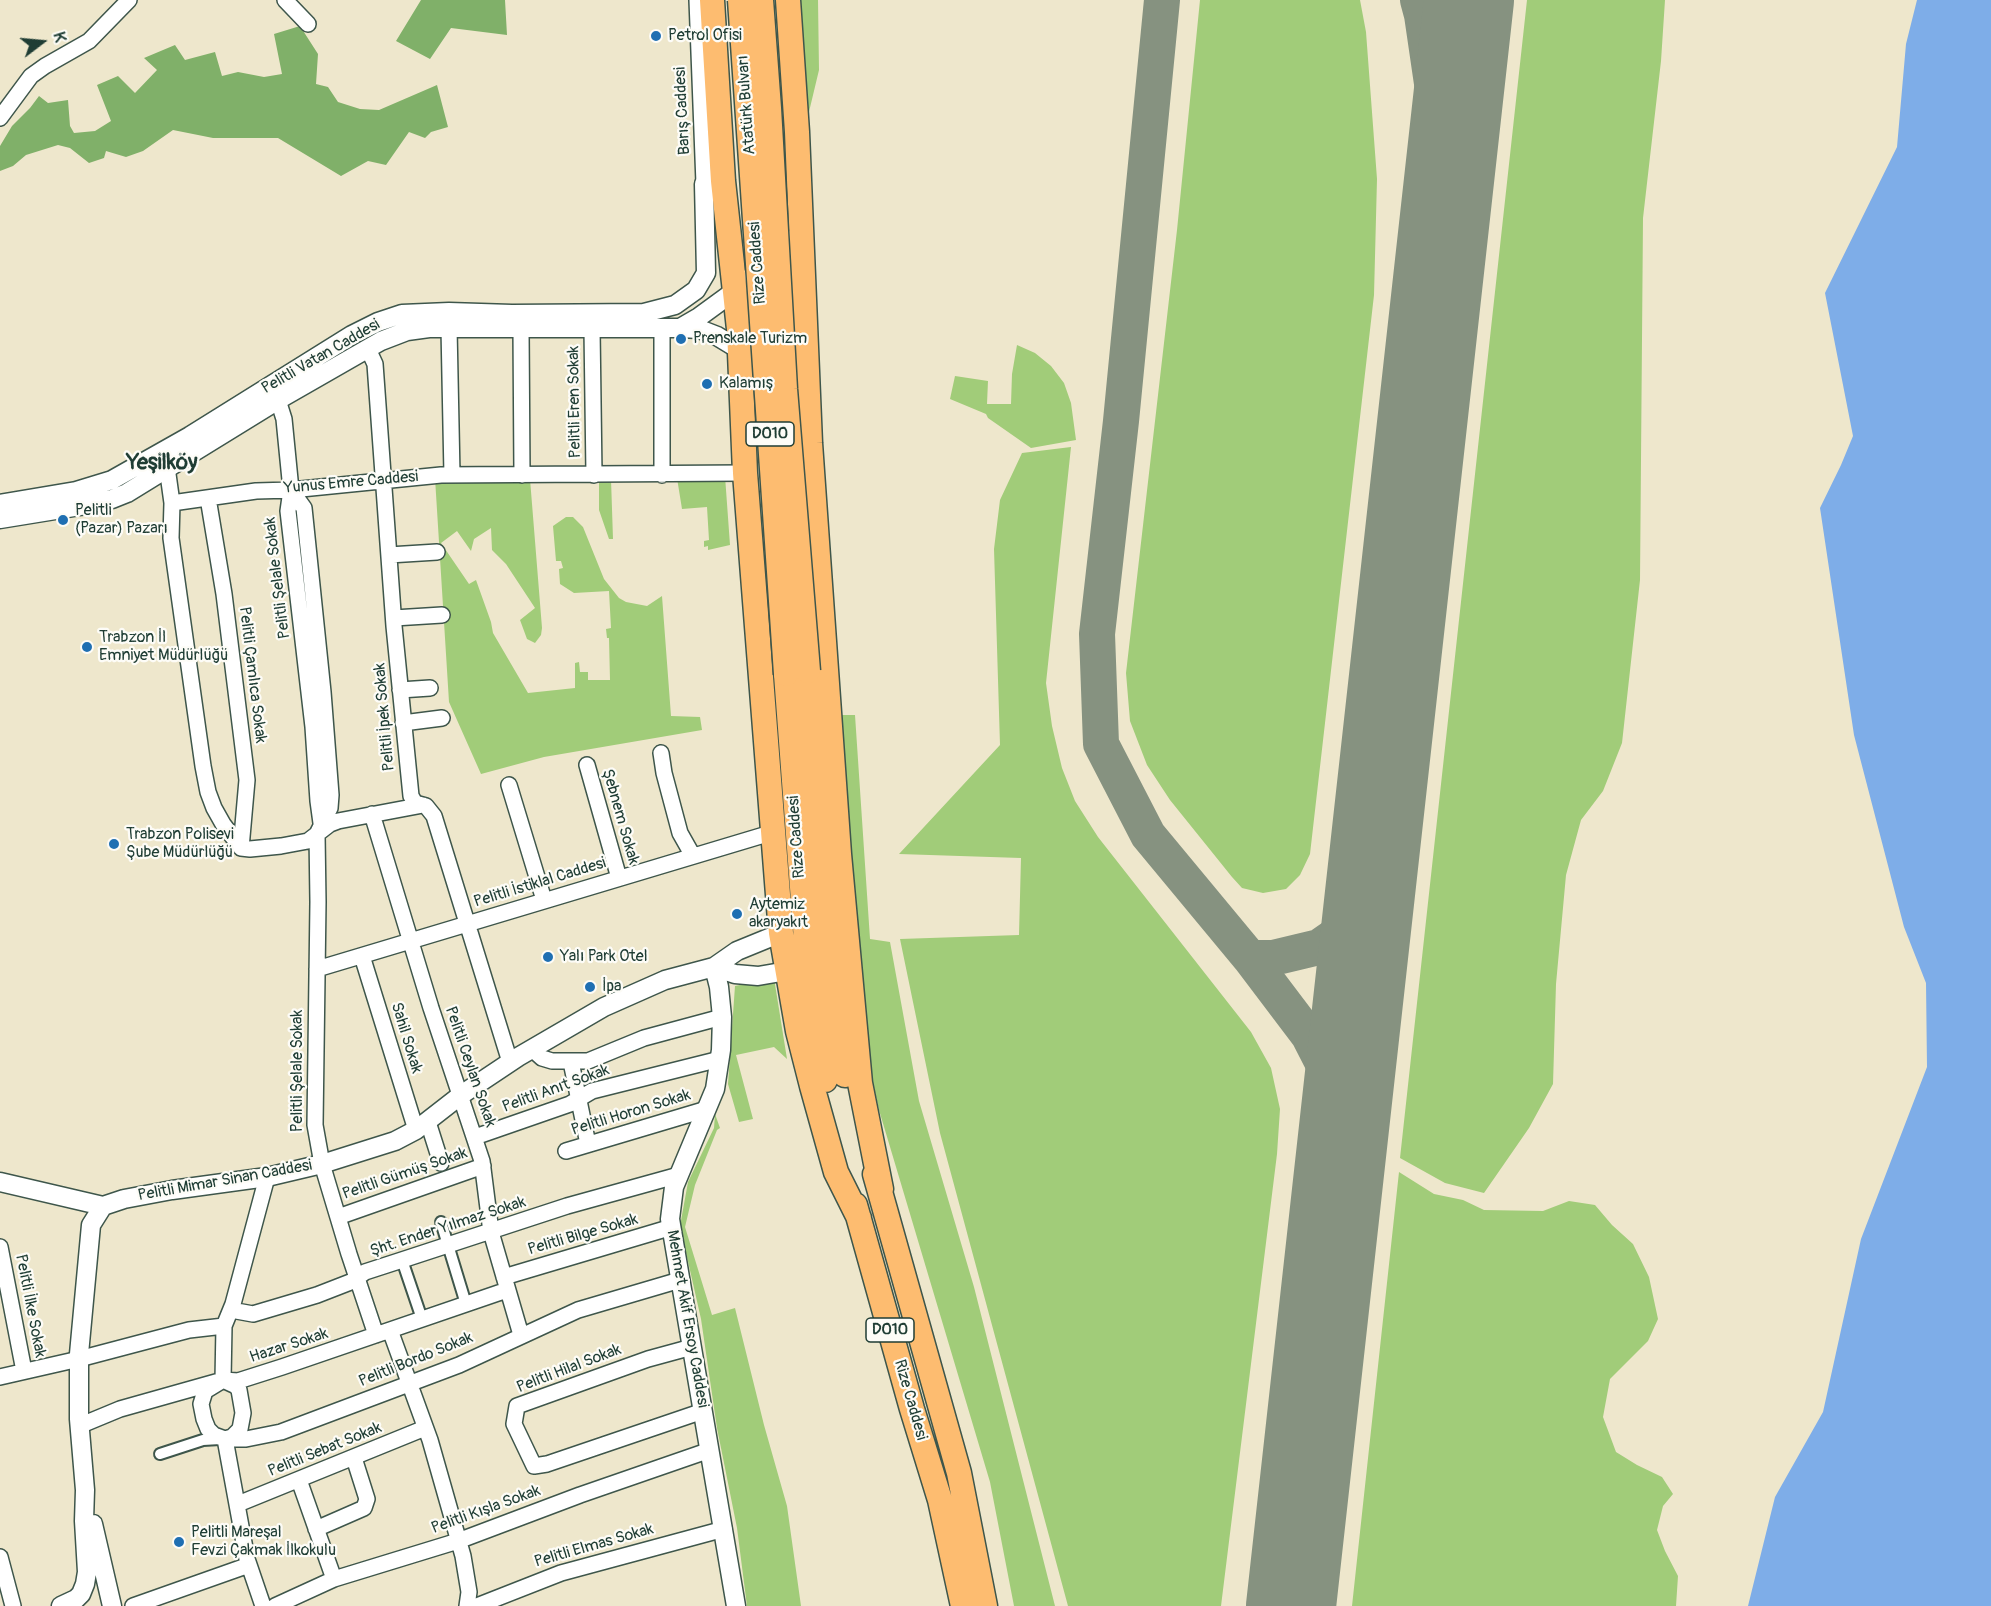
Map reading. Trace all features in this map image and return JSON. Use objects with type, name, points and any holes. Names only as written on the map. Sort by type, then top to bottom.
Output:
[{"type":"highway","points":[[712,0],[718,190],[732,255],[736,290],[745,473],[781,933],[798,1031],[836,1172],[859,1218]]},
{"type":"highway","name":"Atatürk Bulvarı","points":[[740,0],[760,190]]},
{"type":"highway","name":"Atatürk Bulvarı","points":[[760,190],[761,0]]},
{"type":"highway","points":[[788,0],[798,165],[810,443],[842,888],[860,1083],[880,1189]]},
{"type":"highway","name":"Rize Caddesi","points":[[760,190],[797,672],[835,1022],[851,1101],[862,1141],[880,1189],[959,1473],[985,1606]]},
{"type":"highway","points":[[732,255],[744,264],[761,268]]},
{"type":"highway","name":"Rize Caddesi","points":[[797,672],[808,967],[836,1141],[940,1500],[963,1606]]},
{"type":"street","points":[[0,118],[31,76],[89,41],[129,0]]},
{"type":"street","points":[[285,0],[308,24]]},
{"type":"street","name":"Barış Caddesi","points":[[697,0],[718,190]]},
{"type":"street","name":"Atatürk Bulvarı","points":[[760,190],[798,165]]},
{"type":"street","points":[[718,190],[736,185],[760,190]]},
{"type":"street","points":[[718,190],[760,190]]},
{"type":"street","name":"Pelitli Vatan Caddesi","points":[[165,459],[352,335],[402,314],[449,312],[644,313],[675,305],[688,298],[696,290],[706,273],[718,190]]},
{"type":"street","points":[[662,475],[671,328],[699,317],[736,290],[801,233]]},
{"type":"street","points":[[449,328],[452,475]]},
{"type":"street","name":"Pelitli Vatan Caddesi","points":[[0,504],[76,492],[165,459],[278,400],[394,334],[407,331],[449,328],[699,329],[717,336],[740,350]]},
{"type":"street","points":[[521,329],[522,475]]},
{"type":"street","name":"Pelitli Eren Sokak","points":[[592,329],[594,475]]},
{"type":"street","name":"Pelitli İpek Sokak","points":[[368,349],[375,364],[394,618],[411,796],[415,803],[430,809],[434,816],[510,1062]]},
{"type":"street","name":"Pelitli Şelale Sokak","points":[[278,400],[285,419],[291,490],[288,511],[310,694],[319,829],[315,1125],[322,1164],[357,1278],[383,1332]]},
{"type":"street","points":[[165,459],[172,503],[171,538],[208,792],[223,824],[241,848],[250,849],[308,841],[319,829],[338,821],[423,805]]},
{"type":"street","points":[[0,519],[112,499],[127,493],[165,459]]},
{"type":"street","name":"Yunus Emre Caddesi","points":[[172,503],[256,491],[291,490],[452,475],[745,473]]},
{"type":"street","name":"Pelitli Çamlıca Sokak","points":[[208,498],[224,594],[247,780],[241,848]]},
{"type":"street","points":[[389,555],[437,552]]},
{"type":"street","points":[[394,618],[442,615]]},
{"type":"street","points":[[400,690],[429,688]]},
{"type":"street","points":[[403,723],[442,718]]},
{"type":"street","points":[[661,753],[680,832],[693,856]]},
{"type":"street","name":"Şebnem Sokak","points":[[587,765],[618,878]]},
{"type":"street","points":[[509,785],[544,900]]},
{"type":"street","name":"Pelitli Ceylan Sokak","points":[[372,814],[453,1076],[475,1137],[483,1166],[491,1232],[521,1335]]},
{"type":"street","name":"Pelitli İstiklal Caddesi","points":[[317,969],[774,832]]},
{"type":"street","name":"Pelitli Mimar Sinan Caddesi","points":[[104,1206],[124,1199],[267,1177],[322,1164],[395,1141],[422,1126],[461,1095],[510,1062],[633,993],[665,980],[714,966],[737,951],[781,933]]},
{"type":"street","name":"Sahil Sokak","points":[[362,956],[422,1126],[441,1163]]},
{"type":"street","points":[[714,966],[735,974],[758,976],[786,971]]},
{"type":"street","name":"Mehmet Akif Ersoy Caddesi","points":[[714,966],[722,1017],[720,1059],[715,1089],[679,1176],[672,1199],[672,1227],[736,1606]]},
{"type":"street","name":"Pelitli Anıt Sokak","points":[[532,1049],[542,1058],[552,1061],[588,1061],[644,1038],[722,1017]]},
{"type":"street","name":"Pelitli Anıt Sokak","points":[[475,1137],[570,1104],[592,1091],[720,1059]]},
{"type":"street","points":[[571,1062],[588,1144]]},
{"type":"street","name":"Pelitli Horon Sokak","points":[[566,1151],[706,1109]]},
{"type":"street","name":"Pelitli Gümüş Sokak","points":[[338,1217],[483,1166]]},
{"type":"street","name":"Şht. Ender Yılmaz Sokak","points":[[231,1310],[253,1314],[317,1295],[357,1278],[365,1272],[567,1206],[679,1176]]},
{"type":"street","points":[[223,1380],[224,1326],[231,1310],[267,1177]]},
{"type":"street","points":[[0,1182],[104,1206],[91,1225],[79,1359],[80,1426],[85,1490],[86,1584],[76,1599],[61,1606]]},
{"type":"street","points":[[441,1221],[466,1304]]},
{"type":"street","name":"Pelitli Bilge Sokak","points":[[506,1283],[672,1227]]},
{"type":"street","name":"Pelitli İlke Sokak","points":[[0,1247],[2,1272],[24,1371]]},
{"type":"street","points":[[402,1260],[422,1319]]},
{"type":"street","name":"Pelitli Bordo Sokak","points":[[160,1454],[203,1440],[246,1439],[281,1432],[459,1365],[578,1310],[680,1280]]},
{"type":"street","name":"Hazar Sokak","points":[[80,1426],[120,1409],[223,1380],[238,1381],[466,1304],[506,1283]]},
{"type":"street","points":[[0,1377],[189,1330],[224,1326]]},
{"type":"street","points":[[383,1332],[409,1384],[425,1428],[459,1541],[468,1581],[467,1606]]},
{"type":"street","name":"Pelitli Hilal Sokak","points":[[692,1347],[648,1359],[517,1406],[514,1424],[534,1466],[547,1464],[703,1411]]},
{"type":"street","points":[[223,1380],[236,1386],[239,1390],[243,1413],[240,1429],[232,1437],[225,1439],[214,1436],[208,1429],[201,1404],[205,1391],[223,1380]]},
{"type":"street","name":"Pelitli Sebat Sokak","points":[[238,1504],[425,1428]]},
{"type":"street","points":[[225,1439],[249,1565],[263,1606]]},
{"type":"street","name":"Pelitli Kışla Sokak","points":[[275,1606],[334,1579],[459,1541],[580,1495],[710,1450]]},
{"type":"street","points":[[316,1529],[364,1508],[368,1498],[354,1458]]},
{"type":"street","points":[[299,1480],[334,1579]]},
{"type":"street","points":[[85,1490],[112,1606]]},
{"type":"street","name":"Pelitli Elmas Sokak","points":[[477,1606],[561,1573],[724,1528]]},
{"type":"street","points":[[0,1557],[13,1606]]},
{"type":"street","points":[[133,1606],[249,1565]]},
{"type":"green space","points":[[421,0],[505,0],[507,35],[451,28],[430,59],[396,41]]},
{"type":"green space","points":[[797,0],[818,0],[819,70],[808,116],[803,122]]},
{"type":"green space","points":[[1200,0],[1360,0],[1366,32],[1377,179],[1374,295],[1310,854],[1300,875],[1286,889],[1263,893],[1242,888],[1232,877],[1170,800],[1147,765],[1130,721],[1126,673],[1177,230]]},
{"type":"green space","points":[[1527,0],[1665,0],[1661,61],[1643,218],[1640,580],[1622,743],[1603,791],[1581,820],[1566,875],[1556,984],[1553,1084],[1529,1128],[1484,1193],[1445,1183],[1400,1158]]},
{"type":"green space","points":[[300,26],[318,54],[316,84],[328,87],[338,102],[360,109],[379,110],[437,85],[448,127],[431,132],[425,138],[409,132],[386,165],[368,161],[341,176],[278,138],[213,138],[173,130],[143,151],[126,157],[106,151],[104,158],[89,163],[70,148],[58,145],[26,155],[13,166],[0,171],[0,146],[12,126],[39,96],[48,103],[68,100],[70,126],[74,133],[95,131],[111,121],[97,85],[118,76],[135,93],[157,70],[144,58],[175,45],[185,60],[215,52],[222,76],[238,72],[264,77],[282,74],[274,34]]},
{"type":"green space","points":[[1017,345],[1035,353],[1051,366],[1064,383],[1071,403],[1076,440],[1031,448],[988,418],[986,414],[950,399],[955,376],[988,381],[987,404],[1011,404],[1012,374]]},
{"type":"green space","points":[[1071,447],[1046,683],[1052,726],[1062,768],[1075,801],[1098,837],[1251,1032],[1271,1068],[1280,1109],[1277,1154],[1221,1606],[1068,1606],[940,1133],[900,939],[1019,935],[1021,858],[899,854],[1000,745],[994,549],[1000,500],[1022,453]]},
{"type":"green space","points":[[725,476],[730,545],[708,550],[708,546],[704,547],[704,541],[709,540],[707,507],[682,509],[677,478]]},
{"type":"green space","points":[[435,478],[530,479],[542,628],[541,635],[535,643],[527,639],[520,620],[535,608],[506,564],[492,550],[491,528],[474,539],[471,551],[457,531],[441,543],[469,584],[476,580],[493,633],[528,693],[575,688],[575,663],[579,662],[580,672],[588,672],[588,680],[610,680],[609,638],[607,638],[606,629],[611,628],[609,591],[574,593],[560,584],[559,569],[563,568],[561,561],[556,561],[553,526],[566,517],[573,517],[583,527],[604,579],[619,598],[626,602],[647,606],[662,596],[671,716],[700,717],[702,730],[544,757],[481,774],[449,702]]},
{"type":"green space","points":[[599,479],[611,479],[613,539],[609,539],[599,510]]},
{"type":"green space","points":[[836,715],[855,715],[870,939],[890,942],[919,1101],[974,1287],[1055,1606],[1014,1606],[990,1482],[879,1110],[865,1047]]},
{"type":"green space","points":[[774,978],[787,1059],[774,1047],[736,1055],[753,1119],[739,1122],[728,1084],[735,986]]},
{"type":"green space","points":[[715,1114],[720,1128],[717,1130],[695,1185],[685,1227],[712,1315],[735,1308],[787,1506],[801,1606],[747,1606],[737,1528],[717,1428],[701,1319],[680,1226],[688,1182],[714,1128]]},
{"type":"green space","points":[[1399,1172],[1434,1194],[1463,1200],[1484,1210],[1543,1211],[1569,1201],[1595,1205],[1633,1244],[1649,1277],[1658,1319],[1648,1341],[1610,1379],[1603,1417],[1616,1452],[1662,1477],[1673,1494],[1663,1506],[1657,1530],[1678,1576],[1676,1606],[1352,1606]]},
{"type":"water","points":[[1917,0],[1991,0],[1991,1606],[1748,1606],[1775,1497],[1823,1412],[1861,1239],[1927,1067],[1926,983],[1904,927],[1854,735],[1820,508],[1853,436],[1825,293],[1897,147],[1906,44]]},
{"type":"taxiway","points":[[1162,0],[1121,421],[1097,634],[1101,744],[1148,835],[1250,958],[1309,1036],[1331,1079],[1344,1120]]},
{"type":"taxiway","points":[[1418,0],[1436,111],[1443,241]]},
{"type":"taxiway","points":[[1250,958],[1273,958],[1319,947],[1352,924],[1368,901]]},
{"type":"runway","points":[[1291,1606],[1469,0]]},
{"type":"place","name":"Petrol Ofisi","points":[[656,36]]},
{"type":"place","name":"Prenskale Turizm","points":[[681,339]]},
{"type":"place","name":"Kalamış","points":[[707,384]]},
{"type":"place","name":"Pelitli (Pazar) Pazarı","points":[[63,520]]},
{"type":"place","name":"Trabzon İl Emniyet Müdürlüğü","points":[[87,647]]},
{"type":"place","name":"Trabzon Polisevi Şube Müdürlüğü","points":[[114,844]]},
{"type":"place","name":"Aytemiz akaryakıt","points":[[737,914]]},
{"type":"place","name":"Yalı Park Otel","points":[[548,957]]},
{"type":"place","name":"İpa","points":[[590,987]]},
{"type":"place","name":"Pelitli Mareşal Fevzi Çakmak İlkokulu","points":[[179,1542]]},
{"type":"district","name":"Yeşilköy","points":[[162,463]]}]
